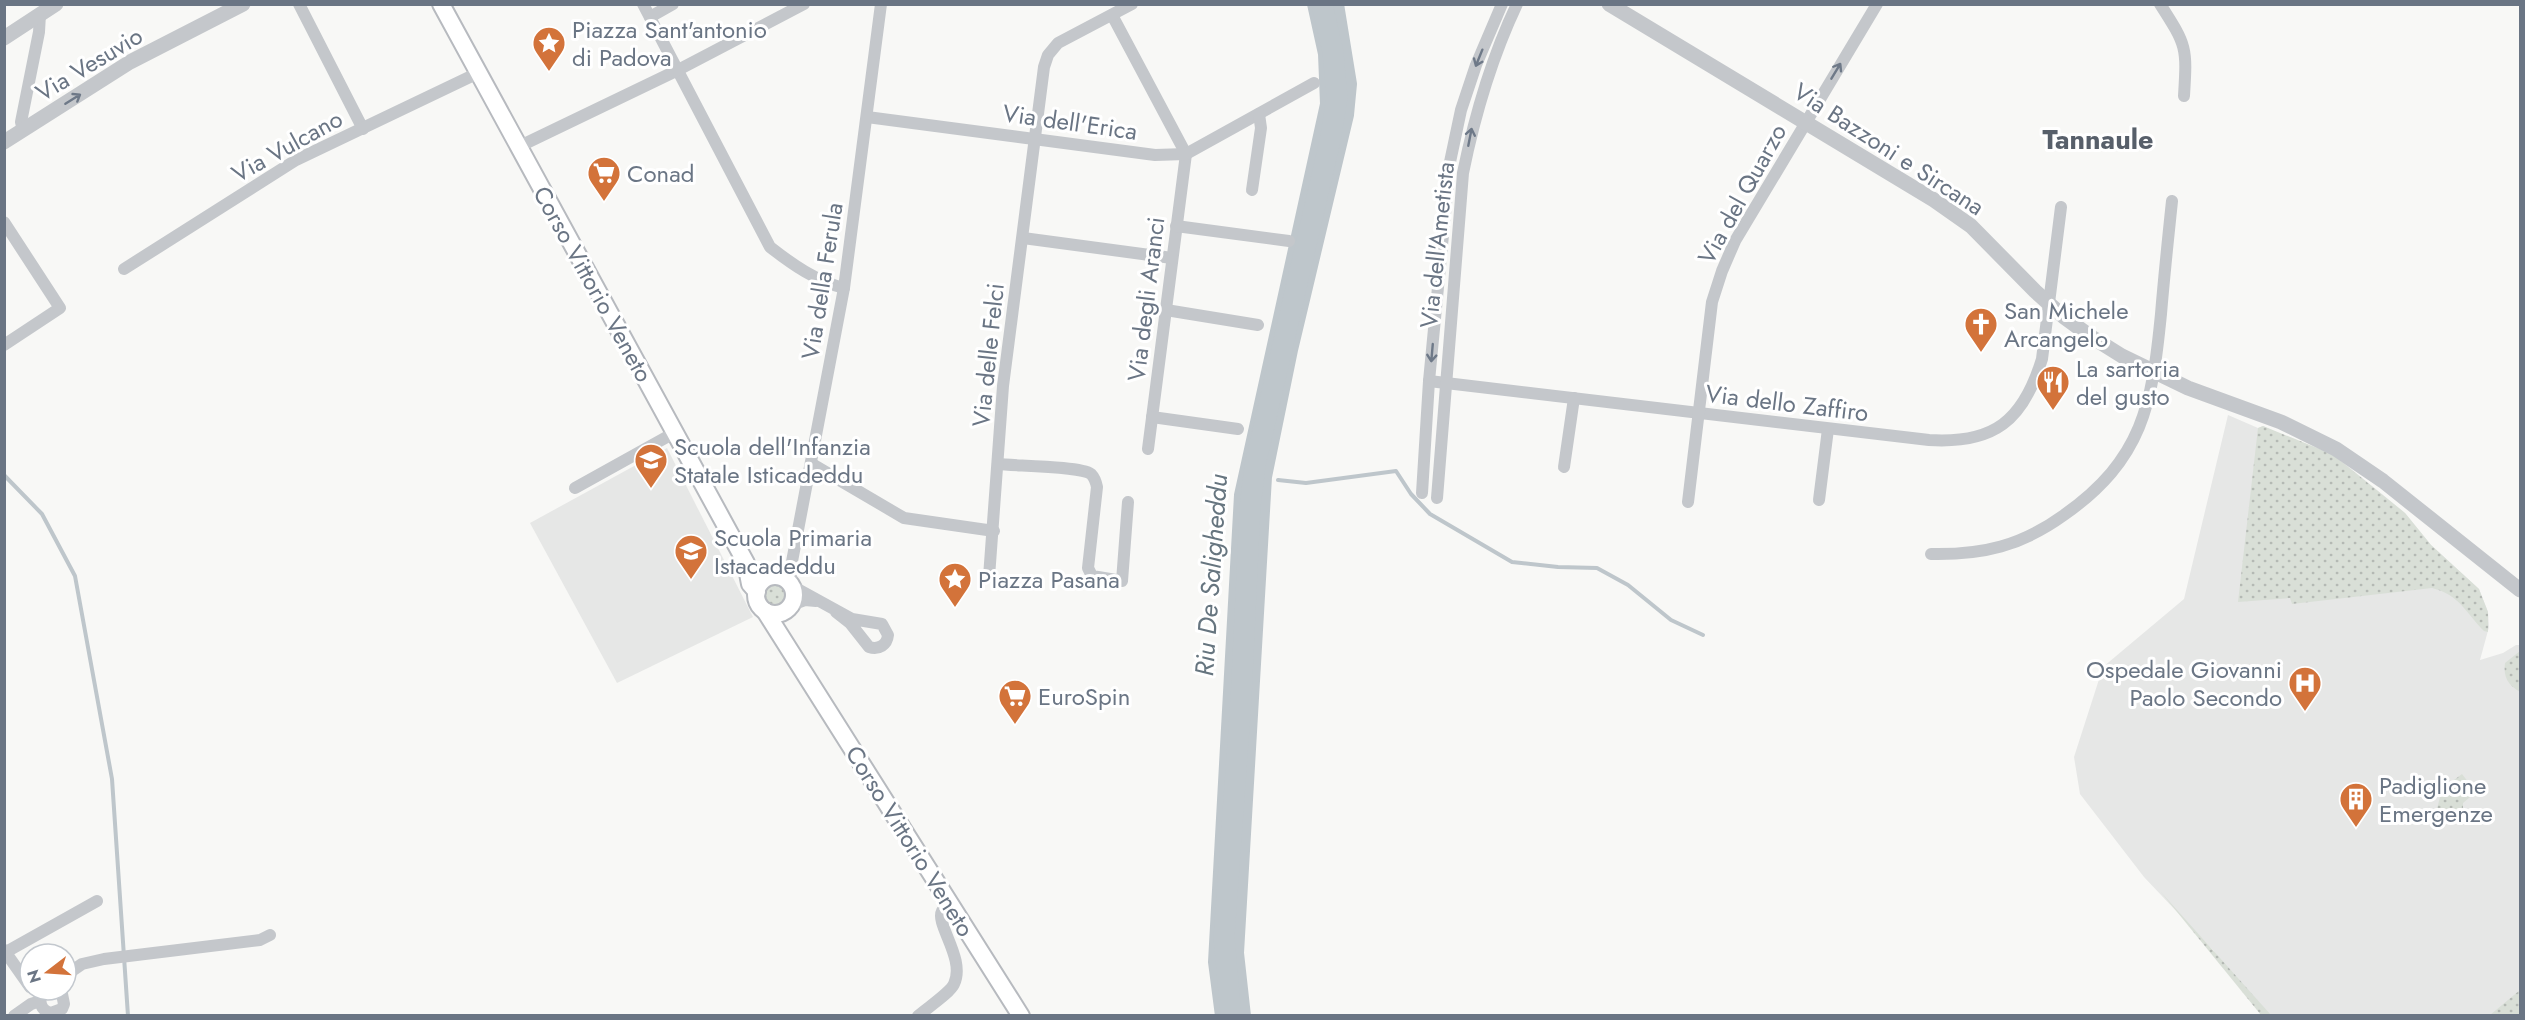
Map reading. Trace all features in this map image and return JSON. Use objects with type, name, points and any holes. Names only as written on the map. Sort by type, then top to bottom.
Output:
[{"type":"main road","name":"Corso Vittorio Veneto","points":[[441,4],[746,563],[750,584],[757,592]]},
{"type":"main road","name":"Corso Vittorio Veneto","points":[[746,563],[759,575],[780,580]]},
{"type":"main road","points":[[780,580],[794,594],[789,608],[776,614],[765,611],[759,605],[757,592],[760,585],[780,580]]},
{"type":"main road","name":"Corso Vittorio Veneto","points":[[789,608],[788,631],[800,665]]},
{"type":"main road","name":"Corso Vittorio Veneto","points":[[765,611],[1021,1016]]},
{"type":"street","points":[[4,38],[56,4]]},
{"type":"street","name":"Via Vesuvio","points":[[4,142],[130,62],[243,4]]},
{"type":"street","points":[[299,4],[363,129]]},
{"type":"street","points":[[643,4],[770,247],[789,262],[826,283],[844,288]]},
{"type":"street","points":[[650,17],[673,4]]},
{"type":"street","points":[[518,147],[678,70],[804,4]]},
{"type":"street","name":"Via della Ferula","points":[[780,580],[791,562],[812,464],[844,288],[881,4]]},
{"type":"street","name":"Via delle Felci","points":[[989,577],[1003,386],[1044,67],[1048,55],[1058,44],[1132,4]]},
{"type":"street","name":"Via dell'Ametista","points":[[1422,493],[1450,162],[1461,110],[1476,65],[1502,4]]},
{"type":"street","name":"Via dell'Ametista","points":[[1437,498],[1444,383],[1463,173],[1473,122],[1487,75],[1517,4]]},
{"type":"street","name":"Via Bazzoni e Sircana","points":[[1610,4],[1934,200],[1971,226],[2049,303],[2090,336],[2155,373],[2188,388],[2312,436],[2359,464],[2520,590]]},
{"type":"street","points":[[2160,4],[2185,47],[2184,96]]},
{"type":"street","name":"Via del Quarzo","points":[[1688,502],[1712,302],[1722,271],[1736,241],[1806,121],[1879,6]]},
{"type":"street","points":[[23,130],[21,122],[39,32],[40,14]]},
{"type":"street","points":[[1112,15],[1186,154]]},
{"type":"street","name":"Via Vulcano","points":[[124,269],[296,160],[478,73]]},
{"type":"street","name":"Via dell'Erica","points":[[867,117],[1155,155],[1186,154],[1314,83]]},
{"type":"street","points":[[1252,190],[1261,128],[1259,114]]},
{"type":"street","name":"Via degli Aranci","points":[[1148,449],[1186,154]]},
{"type":"street","points":[[1931,554],[1965,555],[2021,540],[2050,525],[2101,485],[2126,452],[2146,411],[2155,373],[2172,201]]},
{"type":"street","name":"Via dello Zaffiro","points":[[1430,381],[1827,429],[1956,442],[1978,438],[1999,427],[2013,416],[2026,401],[2035,383],[2042,359],[2061,207]]},
{"type":"street","points":[[4,222],[60,308],[4,345]]},
{"type":"street","points":[[1176,226],[1289,241]]},
{"type":"street","points":[[1023,238],[1172,258]]},
{"type":"street","points":[[1166,310],[1258,325]]},
{"type":"street","points":[[1564,467],[1574,398]]},
{"type":"street","points":[[1152,417],[1238,429]]},
{"type":"street","points":[[1819,500],[1827,429]]},
{"type":"street","points":[[575,488],[674,433]]},
{"type":"street","points":[[812,464],[904,518],[994,531]]},
{"type":"street","points":[[998,464],[1089,473],[1094,477],[1097,487],[1088,568],[1092,576],[1122,581],[1128,502]]},
{"type":"street","points":[[780,580],[836,612],[870,623],[878,622],[885,627],[888,634],[886,642],[878,648],[869,647],[836,612]]},
{"type":"street","points":[[789,608],[805,600],[818,601]]},
{"type":"street","points":[[861,637],[864,628],[870,623]]},
{"type":"street","points":[[18,964],[5,951],[97,901]]},
{"type":"street","points":[[918,1016],[954,986],[957,972],[955,953],[941,919],[942,911],[949,904]]},
{"type":"street","points":[[78,967],[104,959],[260,940],[270,935]]},
{"type":"street","points":[[14,1016],[34,1002]]},
{"type":"street","points":[[44,1002],[42,1008],[56,1013]]},
{"type":"shaded area","name":"Ospedale Giovanni Paolo Secondo","points":[[2228,415],[2258,428],[2263,426],[2344,463],[2405,513],[2431,545],[2479,589],[2488,612],[2489,627],[2480,660],[2520,645],[2520,1015],[2261,1015],[2213,950],[2144,877],[2080,794],[2074,757],[2103,667],[2184,599]]},
{"type":"shaded area","points":[[2263,426],[2332,454],[2405,513],[2431,545],[2479,589],[2488,612],[2488,632],[2484,631],[2456,600],[2432,588],[2292,604],[2290,598],[2238,602],[2258,428]]},
{"type":"shaded area","points":[[667,448],[753,617],[617,683],[530,523]]},
{"type":"shaded area","points":[[775,583],[784,586],[787,595],[784,604],[775,607],[766,604],[763,595],[766,586]]},
{"type":"shaded area","points":[[2520,651],[2520,692],[2507,680],[2505,663]]},
{"type":"shaded area","points":[[2462,774],[2476,792],[2463,803],[2463,814],[2436,813],[2442,789]]},
{"type":"shaded area","points":[[2160,891],[2271,1015],[2261,1015]]},
{"type":"shaded area","points":[[2520,990],[2520,1015],[2490,1015]]},
{"type":"waterway","name":"Riu De Saligheddu","points":[[1221,1016],[1214,962],[1240,495],[1326,104],[1324,54],[1313,4]]},
{"type":"waterway","name":"Riu De Saligheddu","points":[[1231,1016],[1224,937],[1241,700],[1250,508],[1255,465],[1330,141],[1337,97],[1333,52],[1322,4]]},
{"type":"waterway","name":"Riu De Saligheddu","points":[[1245,1016],[1238,953],[1266,477],[1292,350],[1348,115],[1351,84],[1338,4]]},
{"type":"waterway","name":"Riu De Saligheddu","points":[[1255,465],[1260,471]]},
{"type":"waterway","points":[[1278,480],[1306,483],[1396,471],[1411,494],[1430,514],[1512,562],[1597,568],[1628,585],[1671,620],[1703,635]]},
{"type":"waterway","points":[[4,475],[42,514],[75,576],[112,779],[128,1016]]},
{"type":"place","name":"Piazza Sant'antonio di Padova","points":[[549,72]]},
{"type":"place","name":"Conad","points":[[604,202]]},
{"type":"place","name":"San Michele Arcangelo","points":[[1981,353]]},
{"type":"place","name":"La sartoria del gusto","points":[[2053,411]]},
{"type":"place","name":"Scuola dell'Infanzia Statale Isticadeddu","points":[[651,489]]},
{"type":"place","name":"Scuola Primaria Istacadeddu","points":[[691,580]]},
{"type":"place","name":"Piazza Pasana","points":[[955,608]]},
{"type":"place","name":"Ospedale Giovanni Paolo Secondo","points":[[2305,712]]},
{"type":"place","name":"EuroSpin","points":[[1015,725]]},
{"type":"place","name":"Padiglione Emergenze","points":[[2356,828]]},
{"type":"district","name":"Tannaule","points":[[2098,139]]}]
